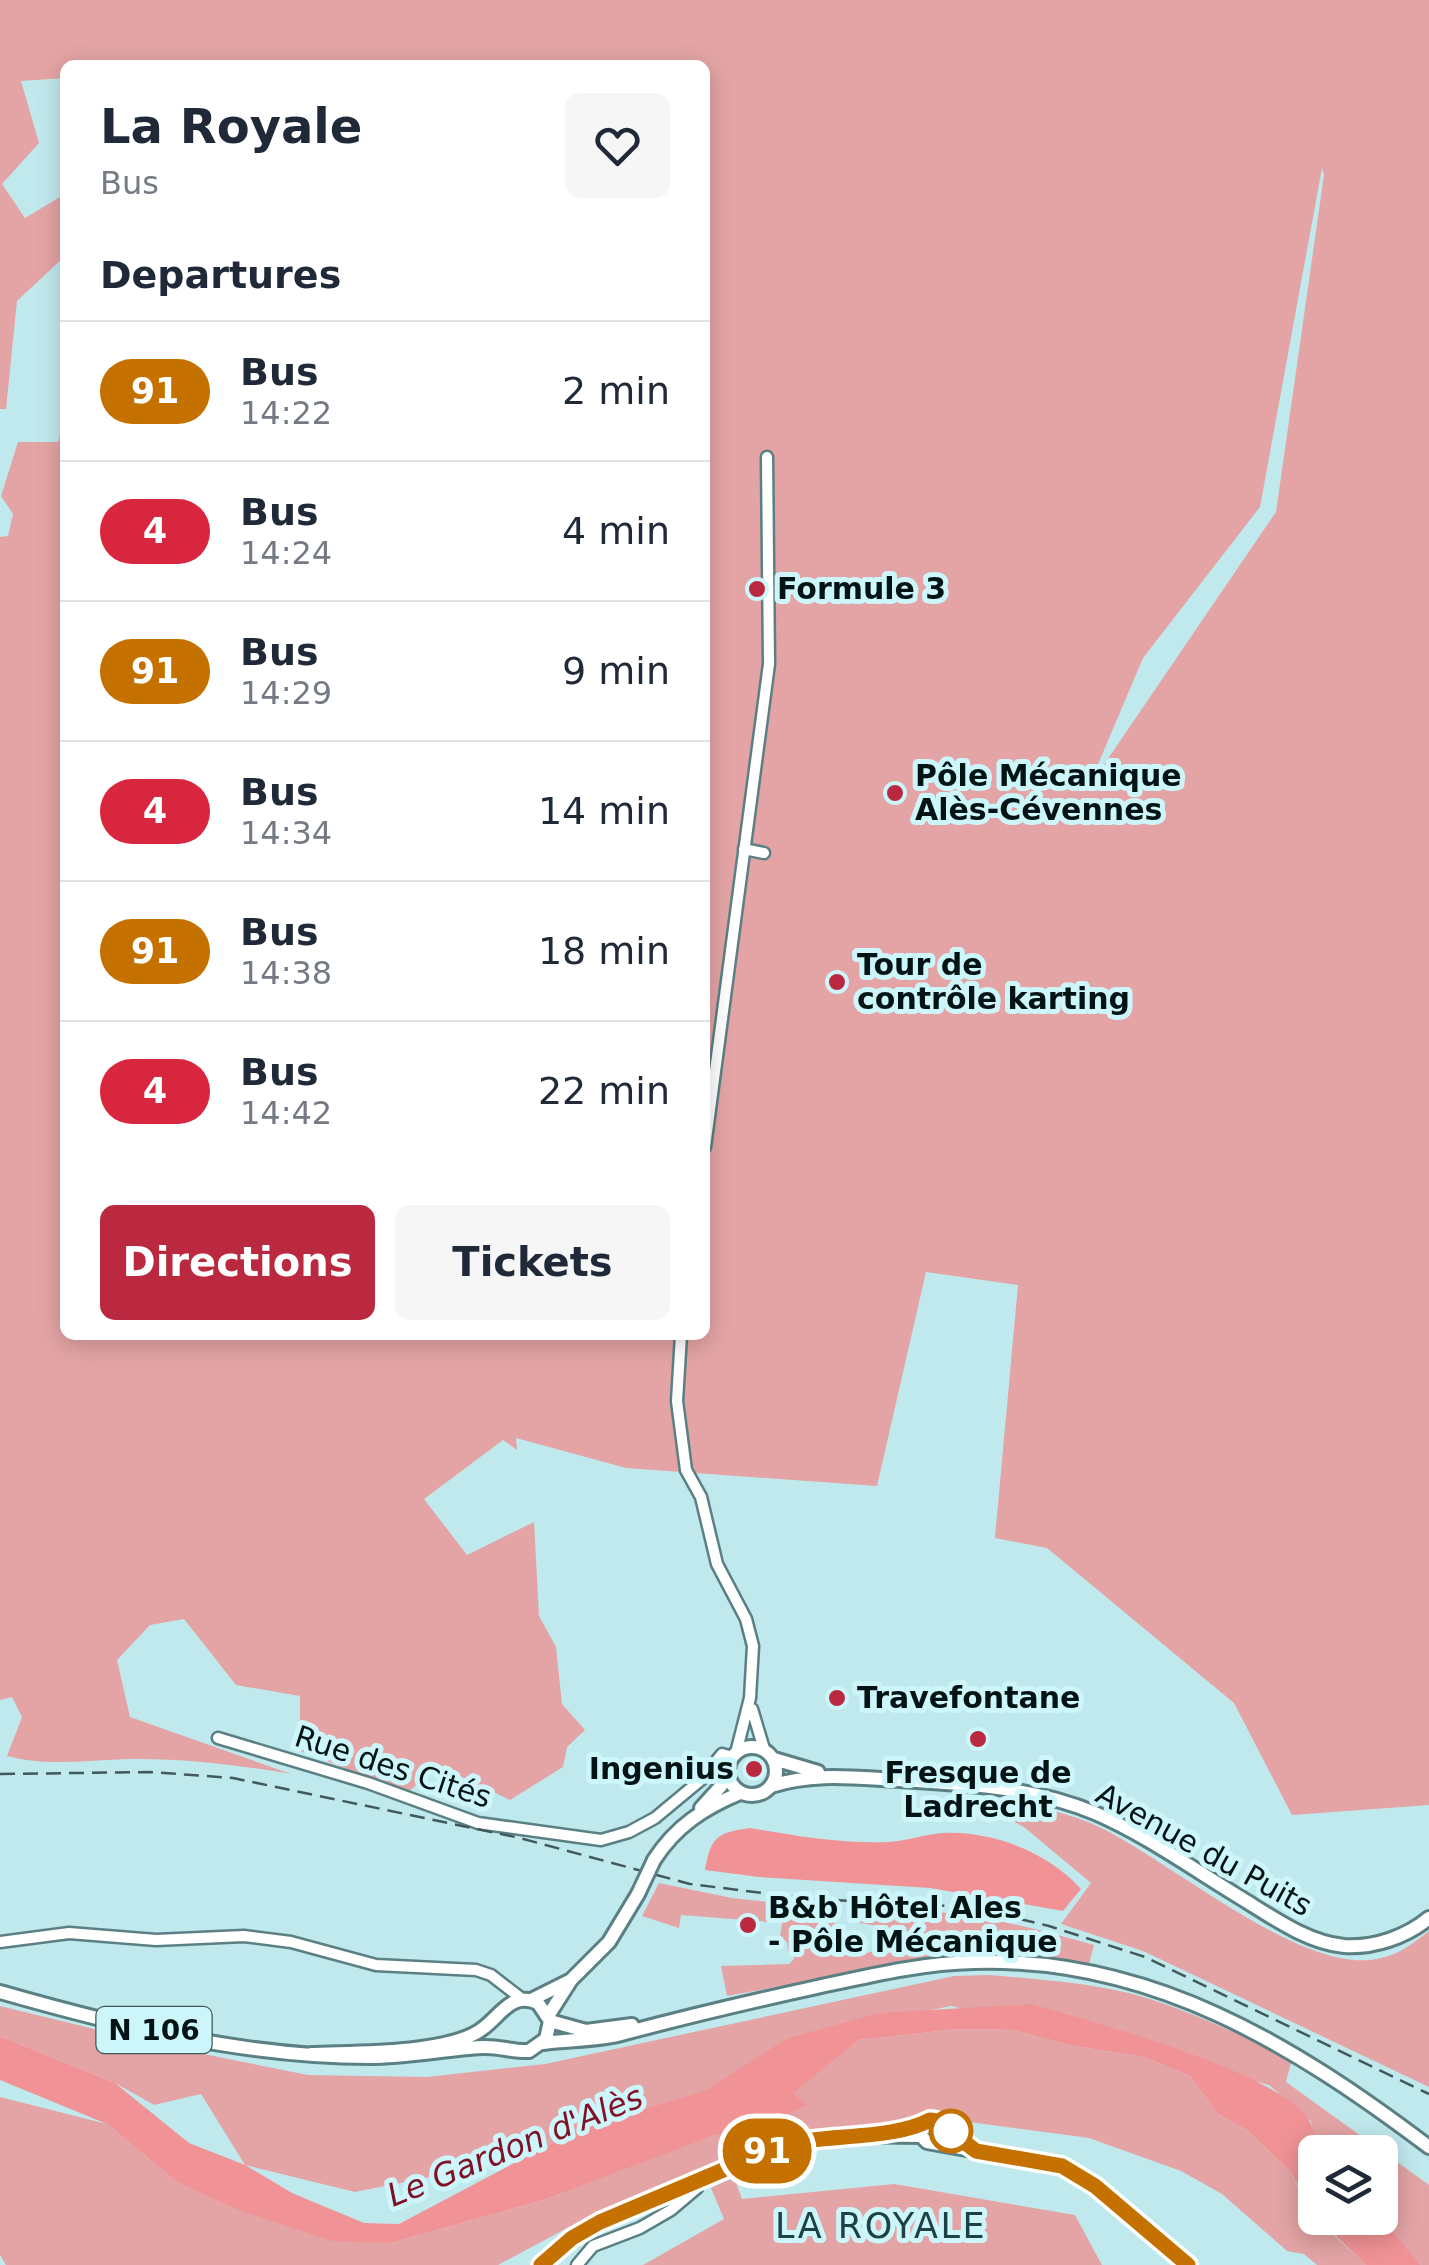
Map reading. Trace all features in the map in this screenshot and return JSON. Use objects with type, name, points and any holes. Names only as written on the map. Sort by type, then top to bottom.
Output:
[{"type":"main road","points":[[542,2044],[549,2033],[549,2018],[571,1980],[609,1942],[667,1840],[721,1786],[732,1760],[752,1746],[769,1754],[777,1774],[771,1786],[758,1794],[740,1793],[692,1817]]},
{"type":"main road","name":"Avenue du Puits","points":[[769,1754],[830,1775],[996,1788],[1034,1794],[1094,1813],[1152,1843],[1276,1920],[1312,1938],[1342,1946],[1368,1945],[1416,1928],[1429,1918]]},
{"type":"main road","points":[[732,1760],[730,1780],[740,1793]]},
{"type":"main road","name":"Avenue du Puits","points":[[771,1786],[830,1775]]},
{"type":"main road","points":[[571,1980],[502,2011],[498,2032],[506,2045],[513,2050],[529,2051],[542,2044],[594,2040],[923,1967],[974,1962],[1072,1970],[1158,1991],[1239,2023],[1308,2060],[1429,2147]]},
{"type":"main road","name":"N 106","points":[[0,1992],[233,2046],[369,2057],[479,2047],[513,2050]]},
{"type":"main road","points":[[526,1999],[549,2018],[586,2030],[650,2025]]},
{"type":"main road","name":"N 106","points":[[311,2054],[372,2052],[468,2037],[492,2024],[502,2011]]},
{"type":"main road","points":[[541,2265],[584,2230],[698,2178],[802,2140],[929,2134],[966,2149],[1062,2166],[1095,2186],[1188,2265]]},
{"type":"street","points":[[710,1109],[769,664],[767,457]]},
{"type":"street","points":[[744,849],[764,852]]},
{"type":"street","points":[[681,1340],[678,1401],[684,1459],[704,1504],[717,1564],[748,1627],[754,1655],[750,1698],[732,1760]]},
{"type":"street","points":[[750,1698],[755,1726],[769,1754]]},
{"type":"street","name":"Rue des Cités","points":[[218,1738],[368,1784],[478,1824],[537,1829],[588,1839],[614,1838],[636,1829],[702,1780],[722,1754],[732,1760]]},
{"type":"street","points":[[0,1942],[68,1933],[156,1940],[244,1936],[291,1942],[376,1965],[476,1970],[491,1975],[526,1999]]},
{"type":"street","points":[[502,1984],[502,2011]]},
{"type":"street","points":[[577,2265],[601,2242],[640,2228],[671,2210],[697,2188],[698,2178]]},
{"type":"shaded area","points":[[0,0],[1429,0],[1429,1805],[1292,1815],[1234,1703],[1047,1548],[995,1538],[1018,1285],[926,1272],[877,1486],[626,1468],[516,1438],[517,1450],[503,1440],[424,1499],[467,1555],[534,1522],[539,1616],[556,1647],[562,1704],[585,1730],[567,1747],[563,1767],[510,1800],[439,1766],[408,1792],[300,1751],[320,1744],[300,1722],[300,1696],[236,1685],[184,1619],[150,1625],[117,1660],[130,1717],[291,1774],[191,1761],[53,1762],[7,1756],[22,1717],[12,1697],[0,1700],[0,537],[8,536],[13,514],[1,496],[18,442],[58,442],[60,435],[60,1340],[710,1340],[710,60],[60,60],[60,78],[21,81],[39,143],[2,184],[25,218],[60,197],[60,261],[17,301],[6,409],[0,409]],"holes":[[[1322,168],[1276,512],[1088,788],[1143,658],[1260,507]]]},
{"type":"shaded area","points":[[963,1794],[1081,1819],[1268,1929],[1338,1958],[1386,1957],[1429,1931],[1429,2087],[1143,1951],[1061,1924],[1091,1883],[1024,1827]]},
{"type":"shaded area","points":[[750,1828],[854,1842],[896,1841],[943,1833],[981,1836],[1036,1854],[1081,1889],[1063,1911],[930,1888],[705,1870],[717,1838]]},
{"type":"shaded area","points":[[659,1883],[732,1898],[826,1908],[844,1940],[859,1955],[913,1941],[910,1932],[855,1922],[854,1907],[976,1917],[1094,1945],[1088,1968],[1021,1956],[939,1957],[727,1996],[721,1966],[789,1964],[794,1959],[793,1950],[788,1951],[787,1942],[780,1937],[782,1923],[681,1915],[679,1928],[642,1916]]},
{"type":"shaded area","points":[[990,1975],[1111,1989],[1204,2019],[1292,2059],[1286,2082],[1360,2135],[1314,2135],[1311,2121],[1269,2085],[951,2006],[785,2039],[705,2092],[580,2128],[522,2159],[355,2192],[245,2165],[201,2094],[154,2105],[115,2083],[0,2036],[0,2006],[164,2046],[308,2075],[427,2077],[545,2064],[954,1976]]},
{"type":"shaded area","points":[[1031,2004],[1228,2068],[1296,2105],[1311,2124],[1314,2135],[1298,2135],[1298,2186],[1289,2170],[1248,2131],[1218,2114],[1190,2076],[1144,2057],[1074,2046],[1012,2030],[957,2029],[859,2040],[793,2093],[807,2105],[755,2129],[714,2135],[547,2199],[391,2243],[332,2241],[239,2210],[177,2182],[107,2124],[0,2080],[0,2036],[115,2083],[189,2143],[245,2165],[292,2193],[364,2223],[399,2224],[580,2128],[705,2091],[785,2039],[879,2013]]},
{"type":"shaded area","points":[[957,2029],[1012,2030],[1074,2046],[1144,2057],[1190,2076],[1218,2114],[1248,2131],[1289,2170],[1298,2187],[1298,2235],[1333,2235],[1366,2265],[1317,2265],[1304,2254],[1287,2251],[1222,2194],[1181,2171],[1089,2138],[969,2122],[951,2125],[942,2116],[927,2114],[898,2124],[797,2134],[722,2160],[569,2227],[498,2265],[6,2265],[0,2255],[0,2097],[107,2124],[177,2182],[391,2243],[547,2199],[714,2134],[755,2129],[806,2105],[792,2093],[859,2040]]},
{"type":"shaded area","points":[[1398,2163],[1429,2185],[1429,2265],[1421,2265],[1396,2235]]},
{"type":"shaded area","points":[[734,2177],[742,2199],[894,2184],[1075,2215],[1102,2265],[643,2265],[724,2219],[711,2188]]},
{"type":"shaded area","points":[[1335,2235],[1396,2235],[1421,2265],[1366,2265]]},
{"type":"railway","points":[[0,1774],[151,1772],[233,1778],[520,1838],[690,1884],[811,1899],[969,1907],[1049,1926],[1145,1957],[1429,2094]]},
{"type":"bus line","name":"91","points":[[541,2265],[572,2238],[600,2222],[780,2146],[921,2126],[926,2120],[937,2121],[976,2151],[1062,2166],[1095,2186],[1188,2265]]},
{"type":"place","name":"Formule 3","points":[[757,589]]},
{"type":"place","name":"Pôle Mécanique Alès-Cévennes","points":[[895,793]]},
{"type":"place","name":"Tour de contrôle karting","points":[[837,982]]},
{"type":"place","name":"Travefontane","points":[[837,1698]]},
{"type":"place","name":"Fresque de Ladrecht","points":[[978,1739]]},
{"type":"place","name":"Ingenius","points":[[754,1769]]},
{"type":"place","name":"B&b Hôtel Ales - Pôle Mécanique","points":[[748,1925]]},
{"type":"district","name":"LA ROYALE","points":[[881,2226]]},
{"type":"water label","name":"Le Gardon d'Alès","points":[[515,2146]]}]
